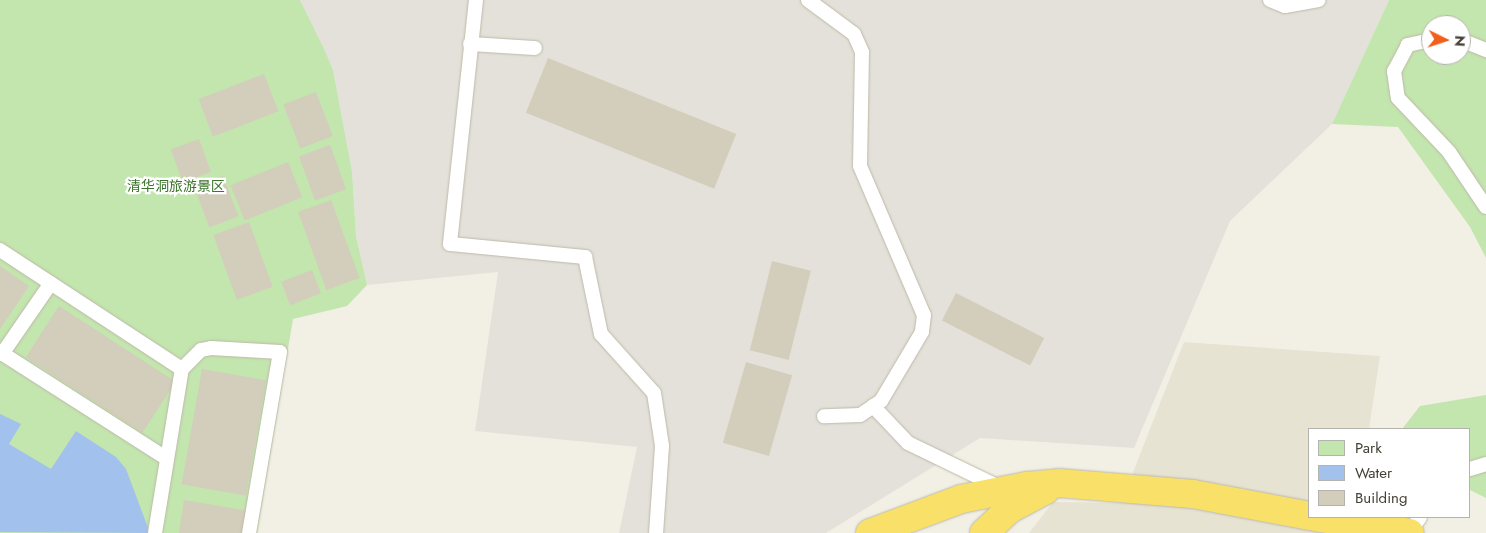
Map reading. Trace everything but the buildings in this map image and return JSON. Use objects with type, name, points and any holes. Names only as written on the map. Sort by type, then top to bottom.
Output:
[{"type":"highway","points":[[984,533],[1010,509],[1059,483]]},
{"type":"highway","points":[[870,533],[928,509],[1003,489],[1059,483],[1193,494],[1308,516]]},
{"type":"highway","points":[[1321,518],[1410,533]]},
{"type":"lane","points":[[476,0],[450,244],[585,257],[602,334],[654,393],[662,446],[656,533]]},
{"type":"lane","points":[[808,0],[854,34],[862,52],[860,166],[924,315],[922,332],[908,360],[881,401],[860,414],[824,416]]},
{"type":"lane","points":[[1270,0],[1292,6],[1318,0]]},
{"type":"lane","points":[[1421,43],[1408,46],[1394,71],[1398,98],[1449,152],[1486,207]]},
{"type":"lane","points":[[470,44],[534,48]]},
{"type":"lane","points":[[1471,44],[1486,50]]},
{"type":"lane","points":[[0,250],[182,370]]},
{"type":"lane","points":[[51,283],[1,353],[167,459]]},
{"type":"lane","points":[[155,533],[182,370],[201,350],[280,352],[249,533]]},
{"type":"lane","points":[[873,406],[908,443],[1003,489]]},
{"type":"lane","points":[[1471,469],[1486,464]]},
{"type":"lane","points":[[1410,533],[1419,518]]},
{"type":"shaded area","points":[[300,0],[1389,0],[1332,124],[1230,221],[1134,448],[980,438],[826,533],[619,533],[637,447],[475,431],[498,272],[367,285],[356,236],[352,171],[333,70]]},
{"type":"shaded area","points":[[1184,342],[1380,356],[1369,428],[1308,428],[1308,518],[1353,533],[1029,533],[1053,502],[1121,503]]},
{"type":"green space","name":"清华洞旅游景区","points":[[0,0],[300,0],[324,49],[333,70],[352,171],[356,236],[367,285],[347,306],[293,319],[257,533],[0,533]]},
{"type":"green space","points":[[1389,0],[1486,0],[1486,258],[1470,227],[1398,127],[1332,124]]},
{"type":"green space","points":[[1486,395],[1486,498],[1471,490],[1471,428],[1403,428],[1420,406]]},
{"type":"water","points":[[0,414],[21,424],[9,444],[51,469],[76,431],[116,457],[126,469],[150,533],[0,532]]}]
